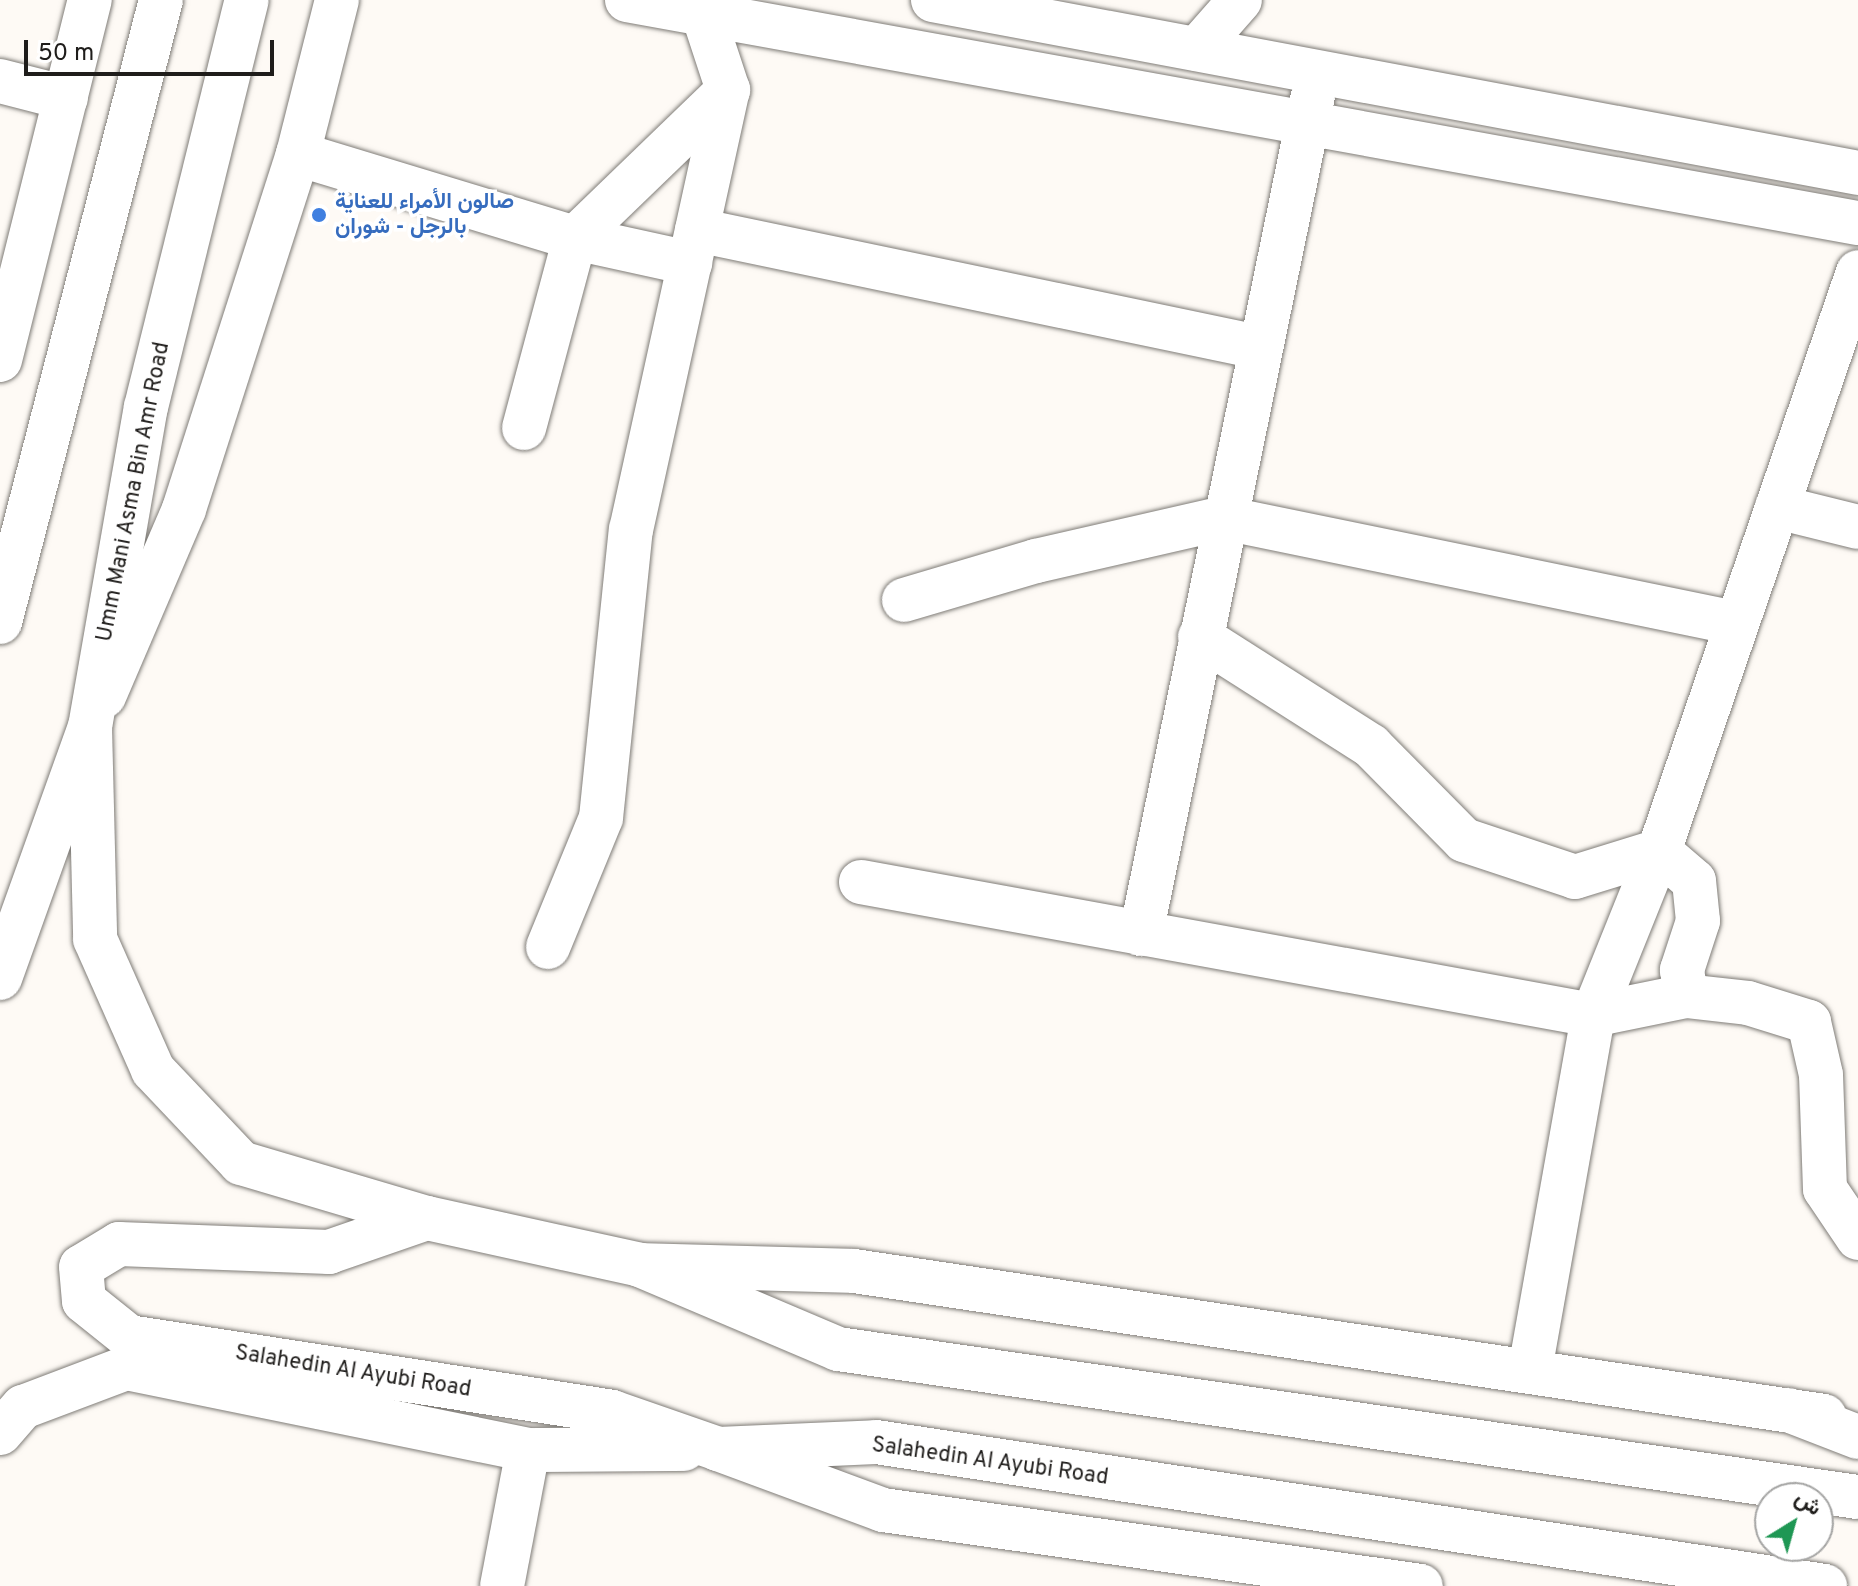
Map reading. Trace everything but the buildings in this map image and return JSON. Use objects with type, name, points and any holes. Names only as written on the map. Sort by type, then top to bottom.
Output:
[{"type":"street","points":[[0,360],[90,0]]},
{"type":"street","points":[[0,622],[161,0]]},
{"type":"street","name":"Umm Mani Asma Bin Amr Road","points":[[0,978],[90,727],[146,407],[247,0]]},
{"type":"street","points":[[337,0],[298,154],[184,509],[90,727],[95,939],[153,1070],[241,1163],[427,1218],[640,1265],[838,1349],[1858,1497]]},
{"type":"street","points":[[627,0],[1858,223]]},
{"type":"street","points":[[933,0],[1858,173]]},
{"type":"street","points":[[1197,49],[1240,0]]},
{"type":"street","points":[[548,947],[601,818],[631,530],[728,90],[703,14]]},
{"type":"street","points":[[1141,934],[1258,347],[1317,73]]},
{"type":"street","points":[[0,81],[66,98]]},
{"type":"street","points":[[524,428],[575,238],[728,90]]},
{"type":"street","points":[[298,154],[575,238],[694,246],[1258,347]]},
{"type":"street","points":[[1530,1370],[1593,1015],[1659,851],[1858,272]]},
{"type":"street","points":[[1777,507],[1858,527]]},
{"type":"street","points":[[904,600],[1036,561],[1224,518],[1735,623]]},
{"type":"street","points":[[1200,637],[1371,746],[1464,840],[1575,877],[1659,851]]},
{"type":"street","points":[[1659,851],[1694,881],[1698,921],[1682,970],[1686,996]]},
{"type":"street","points":[[861,882],[1593,1015],[1686,996],[1748,1003],[1809,1022],[1821,1075],[1825,1189],[1858,1238]]},
{"type":"street","name":"Salahedin Al Ayubi Road","points":[[427,1218],[329,1252],[119,1244],[81,1267],[84,1301],[129,1337],[612,1412],[718,1449],[876,1442],[1825,1586]]},
{"type":"street","points":[[640,1265],[854,1271],[1530,1370],[1858,1422]]},
{"type":"street","points":[[0,1433],[23,1407],[126,1368],[528,1450],[718,1449],[883,1510],[1421,1586]]},
{"type":"street","points":[[1788,1410],[1858,1437]]},
{"type":"street","points":[[502,1586],[528,1450]]},
{"type":"place","name":"صالون الأمراء للعناية بالرجل - شوران","points":[[319,215]]}]
